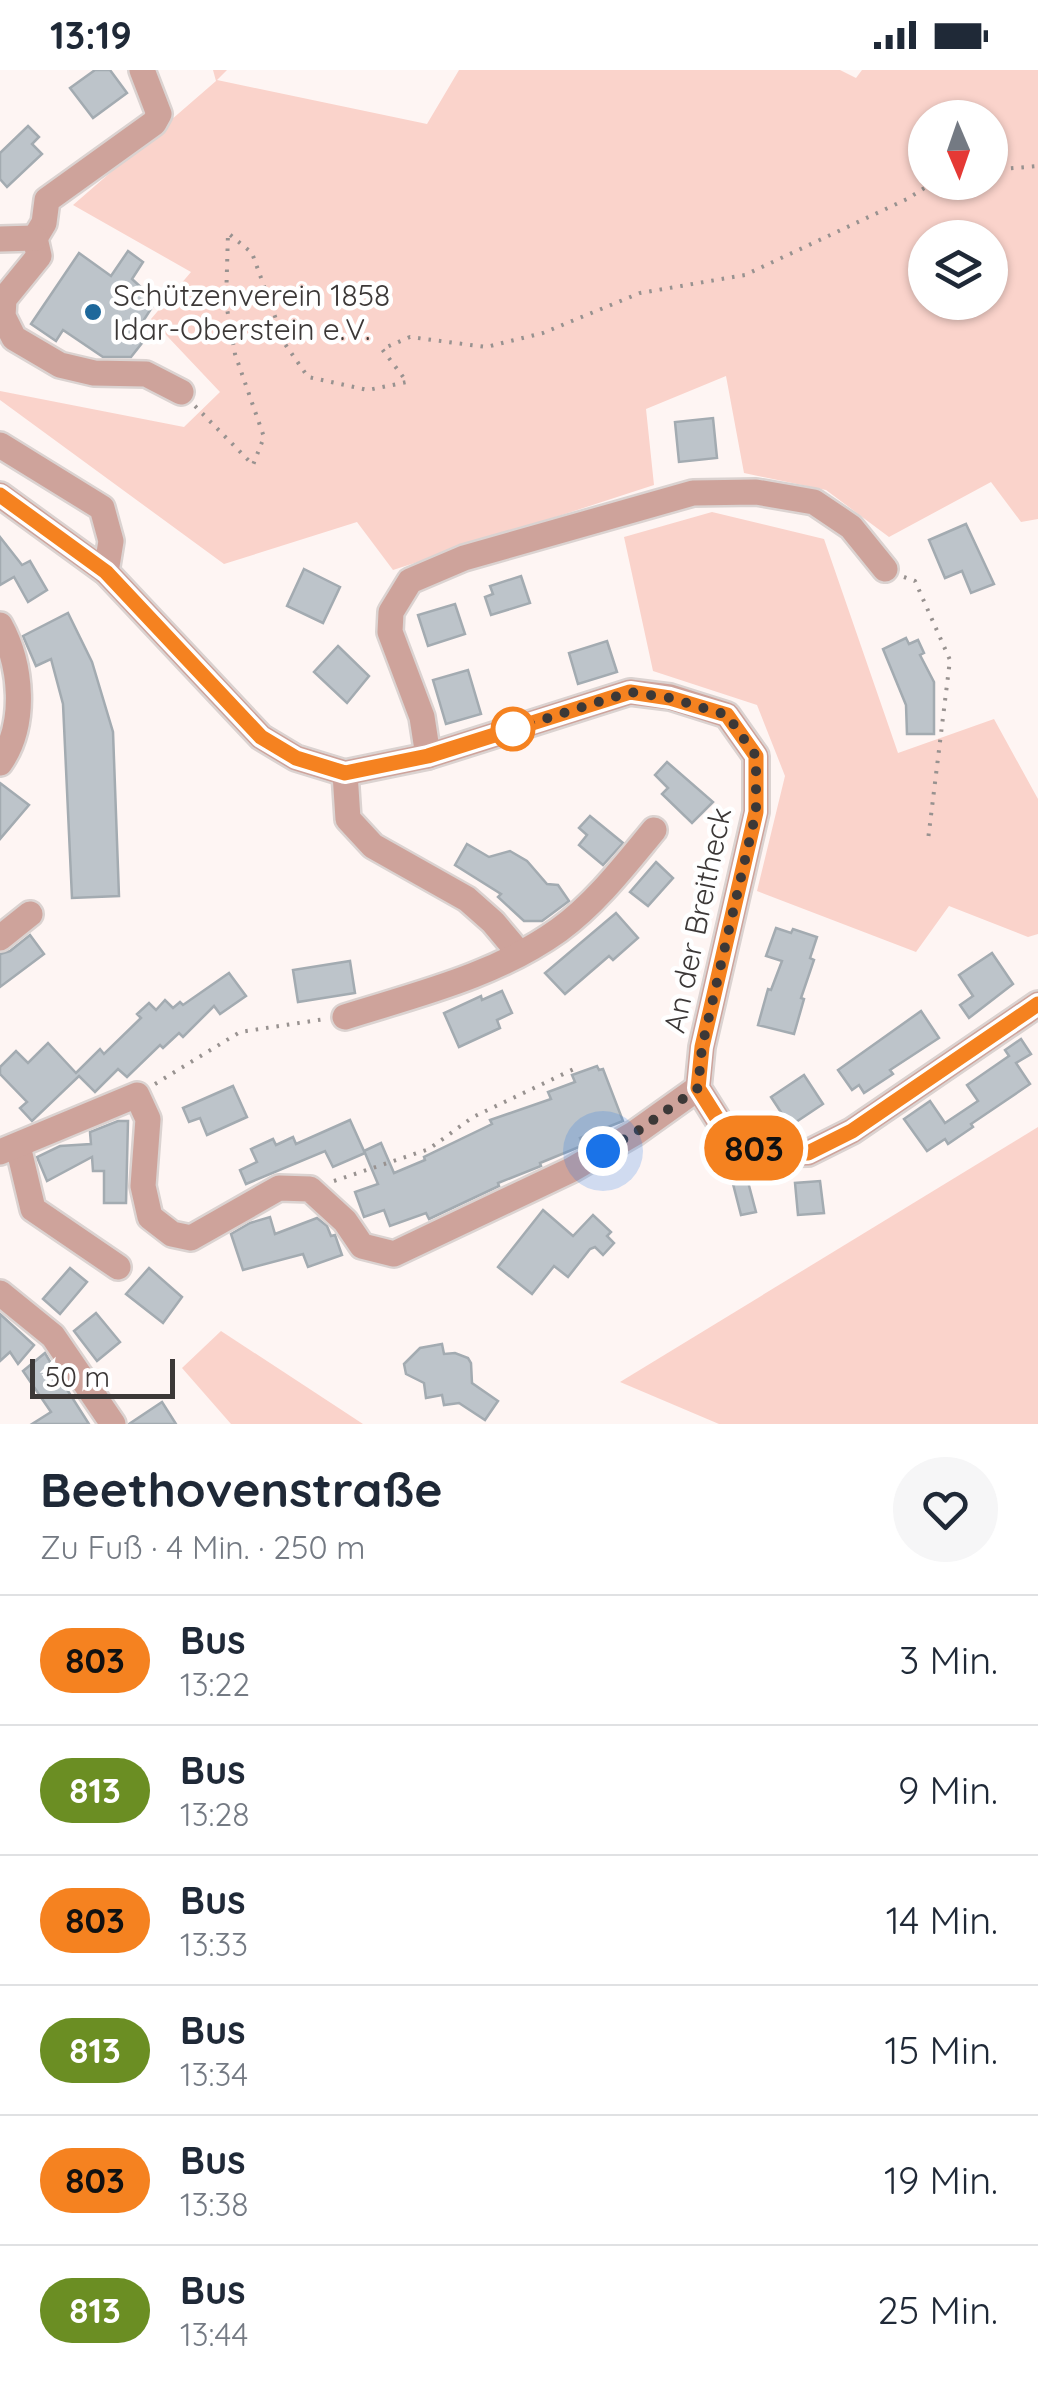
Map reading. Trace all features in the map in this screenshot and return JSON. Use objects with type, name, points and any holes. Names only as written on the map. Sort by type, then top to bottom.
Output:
[{"type":"street","points":[[142,70],[160,114],[154,123],[47,200],[44,223],[35,238],[39,256],[4,299],[2,316],[14,338],[60,364],[94,373],[146,374],[181,392]]},
{"type":"street","points":[[0,239],[35,238]]},
{"type":"street","points":[[0,446],[102,508],[111,541],[106,572]]},
{"type":"street","points":[[428,756],[422,717],[390,632],[391,612],[410,580],[464,558],[693,492],[756,492],[814,502],[851,527],[885,569]]},
{"type":"street","name":"An der Breitheck","points":[[0,494],[106,572],[261,737],[296,758],[345,773],[428,756],[630,692],[670,698],[727,715],[756,756],[756,812],[702,1047],[698,1088]]},
{"type":"street","points":[[0,625],[17,674],[18,704],[8,752],[0,764]]},
{"type":"street","points":[[345,773],[348,819],[373,846],[467,899],[493,922],[518,953]]},
{"type":"street","points":[[345,1016],[466,979],[559,930],[610,883],[654,830]]},
{"type":"street","points":[[0,938],[30,914]]},
{"type":"street","points":[[118,1267],[33,1209],[9,1149],[137,1096],[148,1119],[143,1186],[150,1218],[172,1234],[191,1238],[279,1188],[310,1189],[345,1221],[362,1246],[394,1254],[571,1170],[635,1133],[698,1088],[727,1134],[766,1154],[808,1153],[852,1131],[1038,1004]]},
{"type":"street","points":[[0,1293],[53,1336],[113,1424]]},
{"type":"path","points":[[1008,168],[1038,166]]},
{"type":"path","points":[[181,392],[253,465],[264,437],[235,354],[226,304],[228,233],[252,252],[285,344],[308,377],[368,390],[407,382],[382,349],[410,337],[441,338],[486,347],[543,334],[640,293],[745,275],[908,198]]},
{"type":"path","points":[[885,569],[916,581],[950,660],[928,840]]},
{"type":"path","points":[[137,1096],[240,1032],[345,1016]]},
{"type":"path","points":[[310,1189],[430,1148],[472,1117],[576,1068]]},
{"type":"shaded area","points":[[213,70],[227,70],[217,80],[427,124],[459,70],[840,70],[856,78],[862,70],[1038,70],[1038,519],[1021,522],[991,482],[889,537],[826,490],[744,473],[726,376],[646,409],[654,485],[393,570],[357,522],[224,564],[0,400],[0,391],[184,427],[220,392],[151,319],[191,272],[73,205],[216,81]]},
{"type":"shaded area","points":[[712,512],[824,539],[898,753],[994,719],[1038,799],[1038,934],[1028,937],[949,906],[916,952],[757,891],[785,776],[757,705],[653,671],[624,537]]},
{"type":"shaded area","points":[[1038,1127],[1038,1424],[719,1424],[620,1382]]},
{"type":"shaded area","points":[[221,1331],[363,1424],[231,1424],[182,1368]]},
{"type":"building","points":[[95,70],[110,70],[127,93],[93,118],[70,88]]},
{"type":"building","points":[[28,126],[39,137],[32,144],[42,154],[7,187],[0,179],[0,153]]},
{"type":"building","name":"Schützenverein 1858 Idar-Oberstein e.V.","points":[[128,251],[143,262],[132,279],[156,301],[133,337],[142,343],[131,357],[103,357],[63,330],[56,341],[31,324],[79,253],[111,276]]},
{"type":"building","points":[[713,418],[717,458],[679,462],[675,422]]},
{"type":"building","points":[[966,524],[994,584],[971,593],[962,571],[945,578],[929,540]]},
{"type":"building","points":[[0,537],[22,565],[30,561],[47,590],[28,602],[14,577],[0,585]]},
{"type":"building","points":[[304,569],[340,587],[323,623],[287,606]]},
{"type":"building","points":[[521,576],[530,603],[491,615],[485,597],[493,594],[490,586]]},
{"type":"building","points":[[455,604],[465,634],[428,646],[418,615]]},
{"type":"building","points":[[68,613],[92,662],[113,732],[119,896],[72,898],[63,704],[51,659],[36,666],[23,636]]},
{"type":"building","points":[[906,638],[909,644],[918,640],[924,653],[920,655],[934,682],[934,734],[907,734],[906,705],[883,649]]},
{"type":"building","points":[[607,641],[617,672],[578,684],[569,653]]},
{"type":"building","points":[[338,646],[369,676],[347,703],[314,672]]},
{"type":"building","points":[[468,670],[481,714],[446,724],[433,680]]},
{"type":"building","points":[[667,762],[713,802],[692,823],[662,794],[668,788],[655,775]]},
{"type":"building","points":[[0,783],[29,805],[0,839]]},
{"type":"building","points":[[590,816],[623,843],[603,865],[579,845],[587,835],[579,828]]},
{"type":"building","points":[[467,844],[489,857],[510,851],[527,861],[547,884],[558,885],[569,901],[542,921],[524,921],[498,897],[501,894],[455,865]]},
{"type":"building","points":[[656,862],[673,878],[648,906],[630,892]]},
{"type":"building","points":[[616,913],[638,938],[613,960],[609,956],[565,994],[545,973]]},
{"type":"building","points":[[776,928],[817,937],[794,1034],[758,1025],[768,989],[771,990],[782,961],[766,956]]},
{"type":"building","points":[[30,935],[44,954],[0,987],[0,954]]},
{"type":"building","points":[[992,953],[1013,984],[969,1018],[960,1005],[973,996],[959,975]]},
{"type":"building","points":[[350,961],[355,993],[298,1002],[293,970]]},
{"type":"building","points":[[229,973],[246,996],[220,1014],[214,1006],[183,1037],[179,1033],[163,1048],[160,1045],[127,1077],[118,1069],[95,1092],[79,1076],[32,1121],[20,1108],[27,1102],[0,1074],[0,1067],[16,1051],[28,1063],[48,1043],[76,1073],[100,1049],[104,1054],[141,1018],[137,1014],[149,1003],[156,1010],[165,1000],[173,1008],[180,1002],[183,1005]]},
{"type":"building","points":[[502,991],[512,1013],[497,1020],[500,1028],[459,1047],[444,1013]]},
{"type":"building","points":[[921,1011],[939,1038],[890,1070],[893,1074],[864,1093],[859,1085],[852,1090],[838,1070]]},
{"type":"building","points":[[1021,1039],[1031,1054],[1016,1063],[1030,1084],[948,1144],[945,1139],[927,1151],[904,1119],[930,1101],[945,1123],[978,1101],[967,1085],[1009,1056],[1005,1050]]},
{"type":"building","points":[[597,1066],[603,1069],[623,1121],[580,1138],[583,1145],[429,1219],[426,1213],[390,1226],[384,1210],[364,1217],[355,1192],[378,1184],[365,1153],[333,1167],[325,1151],[246,1184],[240,1170],[257,1162],[251,1149],[273,1139],[276,1145],[293,1137],[296,1144],[350,1120],[364,1151],[381,1143],[394,1173],[492,1124],[490,1120],[551,1099],[548,1092],[575,1082],[572,1075]]},
{"type":"building","points":[[804,1075],[823,1104],[790,1126],[771,1097]]},
{"type":"building","points":[[233,1086],[247,1117],[207,1135],[200,1118],[189,1122],[183,1108]]},
{"type":"building","points":[[128,1121],[126,1203],[104,1203],[104,1171],[93,1171],[92,1157],[47,1181],[37,1157],[60,1146],[91,1144],[90,1132]]},
{"type":"building","points":[[747,1178],[756,1212],[741,1215],[732,1180]]},
{"type":"building","points":[[820,1181],[824,1213],[798,1215],[795,1183]]},
{"type":"building","points":[[543,1210],[573,1236],[593,1215],[611,1232],[607,1236],[614,1243],[603,1255],[595,1247],[590,1249],[568,1277],[554,1266],[532,1294],[498,1267]]},
{"type":"building","points":[[270,1217],[275,1234],[317,1218],[331,1236],[335,1235],[342,1255],[308,1267],[303,1254],[243,1270],[231,1234]]},
{"type":"building","points":[[70,1268],[87,1282],[60,1314],[43,1299]]},
{"type":"building","points":[[149,1268],[182,1297],[163,1323],[126,1294]]},
{"type":"building","points":[[96,1313],[120,1342],[97,1361],[74,1331]]},
{"type":"building","points":[[0,1314],[34,1345],[18,1364],[10,1352],[0,1361]]},
{"type":"building","points":[[442,1344],[444,1354],[468,1358],[472,1383],[498,1401],[485,1420],[459,1403],[444,1405],[442,1395],[426,1398],[424,1383],[406,1374],[404,1364],[420,1348]]},
{"type":"building","points":[[45,1353],[89,1424],[32,1424],[51,1412],[23,1371]]},
{"type":"building","points":[[162,1402],[176,1424],[129,1424]]},
{"type":"bus line","name":"803","points":[[0,495],[106,572],[261,737],[296,758],[345,773],[428,756],[630,692],[670,698],[727,715],[756,756],[756,812],[702,1047],[698,1088],[727,1134],[766,1154],[808,1153],[852,1131],[1038,1004]]},
{"type":"place","name":"Schützenverein 1858 Idar-Oberstein e.V.","points":[[93,312]]},
{"type":"route","points":[[513,729],[630,692],[670,698],[727,715],[756,756],[756,812],[702,1047],[698,1088],[603,1151]]}]
